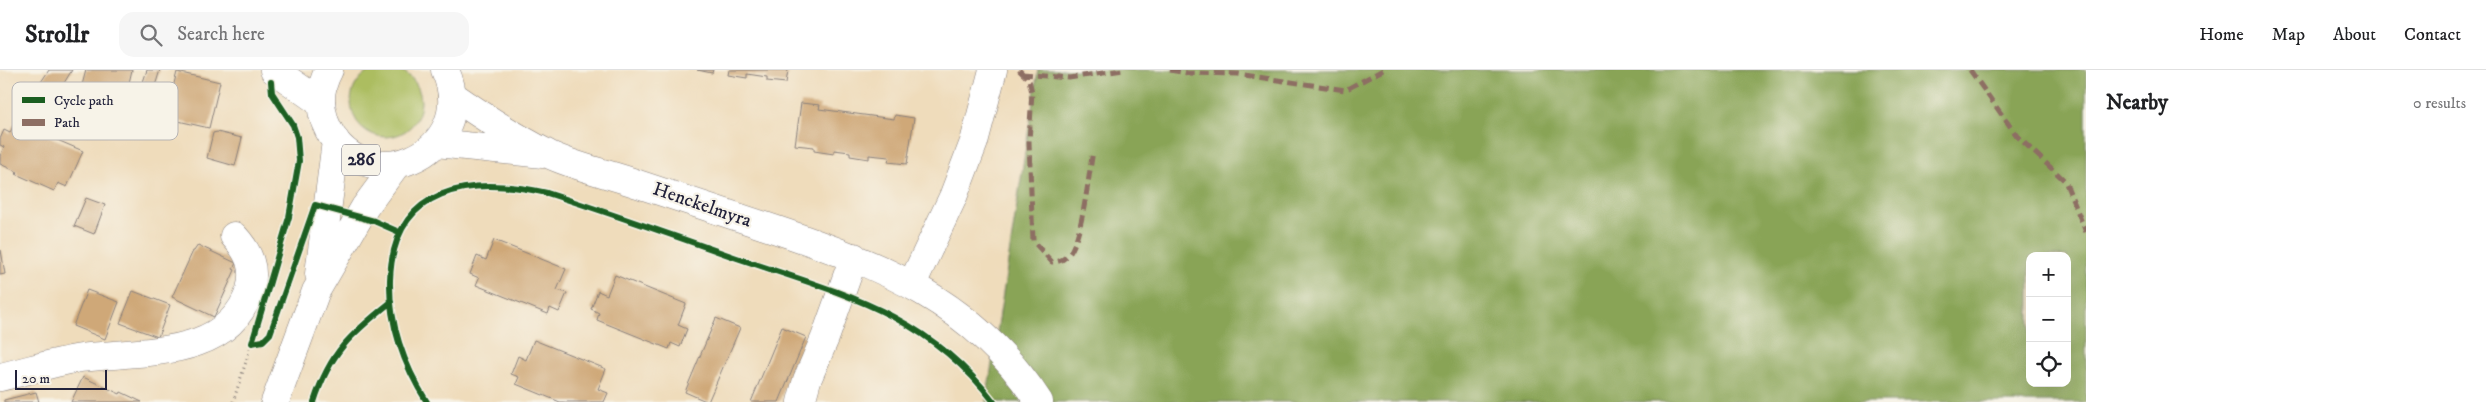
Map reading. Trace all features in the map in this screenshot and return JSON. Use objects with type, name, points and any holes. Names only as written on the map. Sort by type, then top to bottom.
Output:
[{"type":"street","points":[[274,70],[321,103]]},
{"type":"street","name":"286","points":[[329,70],[322,89],[321,103],[328,130],[336,141],[357,158],[376,164],[396,165],[418,158],[436,143],[449,121],[448,82]]},
{"type":"street","points":[[912,284],[953,197],[974,142],[993,70]]},
{"type":"street","name":"Henckelmyra","points":[[448,82],[470,108],[550,154],[854,257],[912,284],[953,309],[974,326],[1012,366],[1039,402]]},
{"type":"street","name":"286","points":[[316,291],[336,141]]},
{"type":"street","name":"Henckelmyra","points":[[436,143],[550,154]]},
{"type":"street","name":"286","points":[[275,402],[316,291],[365,207],[396,165]]},
{"type":"street","points":[[0,377],[79,358],[177,348],[198,343],[214,336],[230,323],[243,304],[253,280],[252,265],[245,248],[234,236]]},
{"type":"street","points":[[801,402],[807,380],[825,338],[854,257]]},
{"type":"path","points":[[233,402],[253,341]]},
{"type":"green space","points":[[393,67],[406,73],[415,82],[419,88],[421,102],[419,116],[411,127],[400,135],[379,137],[372,135],[361,127],[353,116],[351,95],[353,88],[361,77],[372,69]]},
{"type":"green space","points":[[1038,70],[2086,70],[2086,402],[986,402]]},
{"type":"building","points":[[49,70],[72,70],[65,82],[41,82]]},
{"type":"building","points":[[86,70],[132,70],[129,82],[83,82]]},
{"type":"building","points":[[147,70],[160,70],[156,82],[143,82]]},
{"type":"building","points":[[697,70],[713,70],[712,73]]},
{"type":"building","points":[[729,70],[788,70],[786,83],[767,81],[767,77],[747,74],[747,78],[728,75]]},
{"type":"building","points":[[177,72],[220,82],[209,128],[178,121],[178,82],[174,82]]},
{"type":"building","points":[[801,103],[820,105],[819,109],[894,119],[895,115],[914,118],[907,164],[888,162],[889,157],[869,155],[869,159],[850,156],[850,152],[834,150],[834,154],[814,151],[814,147],[795,145]]},
{"type":"building","points":[[12,128],[12,140],[57,140],[83,151],[67,187],[58,183],[54,191],[16,174],[18,172],[0,164],[0,156],[4,147],[0,145],[0,139],[4,130],[10,133]]},
{"type":"building","points":[[217,132],[242,138],[235,166],[207,158],[213,133]]},
{"type":"building","points":[[86,198],[105,205],[94,234],[74,226]]},
{"type":"building","points":[[494,240],[566,269],[557,290],[567,293],[559,312],[550,308],[548,314],[476,285],[479,278],[470,274],[477,256],[486,260]]},
{"type":"building","points":[[198,245],[236,263],[233,269],[235,270],[214,317],[172,297],[193,251]]},
{"type":"building","points":[[0,251],[5,274],[0,275]]},
{"type":"building","points":[[615,275],[686,304],[678,325],[687,329],[680,347],[671,343],[669,349],[597,320],[599,313],[591,309],[598,291],[607,295]]},
{"type":"building","points":[[87,290],[119,302],[105,339],[73,326]]},
{"type":"building","points":[[133,291],[170,305],[158,337],[120,323]]},
{"type":"building","points":[[716,318],[740,328],[708,402],[685,392]]},
{"type":"building","points":[[782,327],[806,337],[779,402],[751,402]]},
{"type":"building","points":[[534,340],[606,369],[598,389],[608,393],[604,402],[560,402],[516,384],[519,377],[511,374],[518,356],[526,360]]},
{"type":"building","points":[[83,377],[120,394],[121,392],[142,402],[71,402]]},
{"type":"building","points":[[36,392],[39,402],[4,402],[4,400]]},
{"type":"marked path","points":[[1019,70],[1029,80],[1032,92],[1029,142],[1033,241],[1052,262],[1065,258],[1074,246],[1081,221],[1093,151]]},
{"type":"marked path","points":[[1022,74],[1069,78],[1123,70]]},
{"type":"marked path","points":[[1170,70],[1187,73],[1238,74],[1345,90],[1383,70]]},
{"type":"marked path","points":[[1970,70],[2017,136],[2065,181],[2086,232]]},
{"type":"cycle path","points":[[271,82],[272,93],[293,125],[297,137],[299,161],[289,217],[252,343],[263,341],[270,334],[315,205],[374,221],[399,232]]},
{"type":"cycle path","points":[[427,402],[404,359],[395,328],[390,297],[394,248],[405,224],[421,206],[441,194],[465,188],[491,186],[547,193],[843,294],[876,308],[908,325],[939,346],[967,371],[994,402]]},
{"type":"cycle path","points":[[314,402],[327,370],[344,345],[364,324],[391,302]]}]
